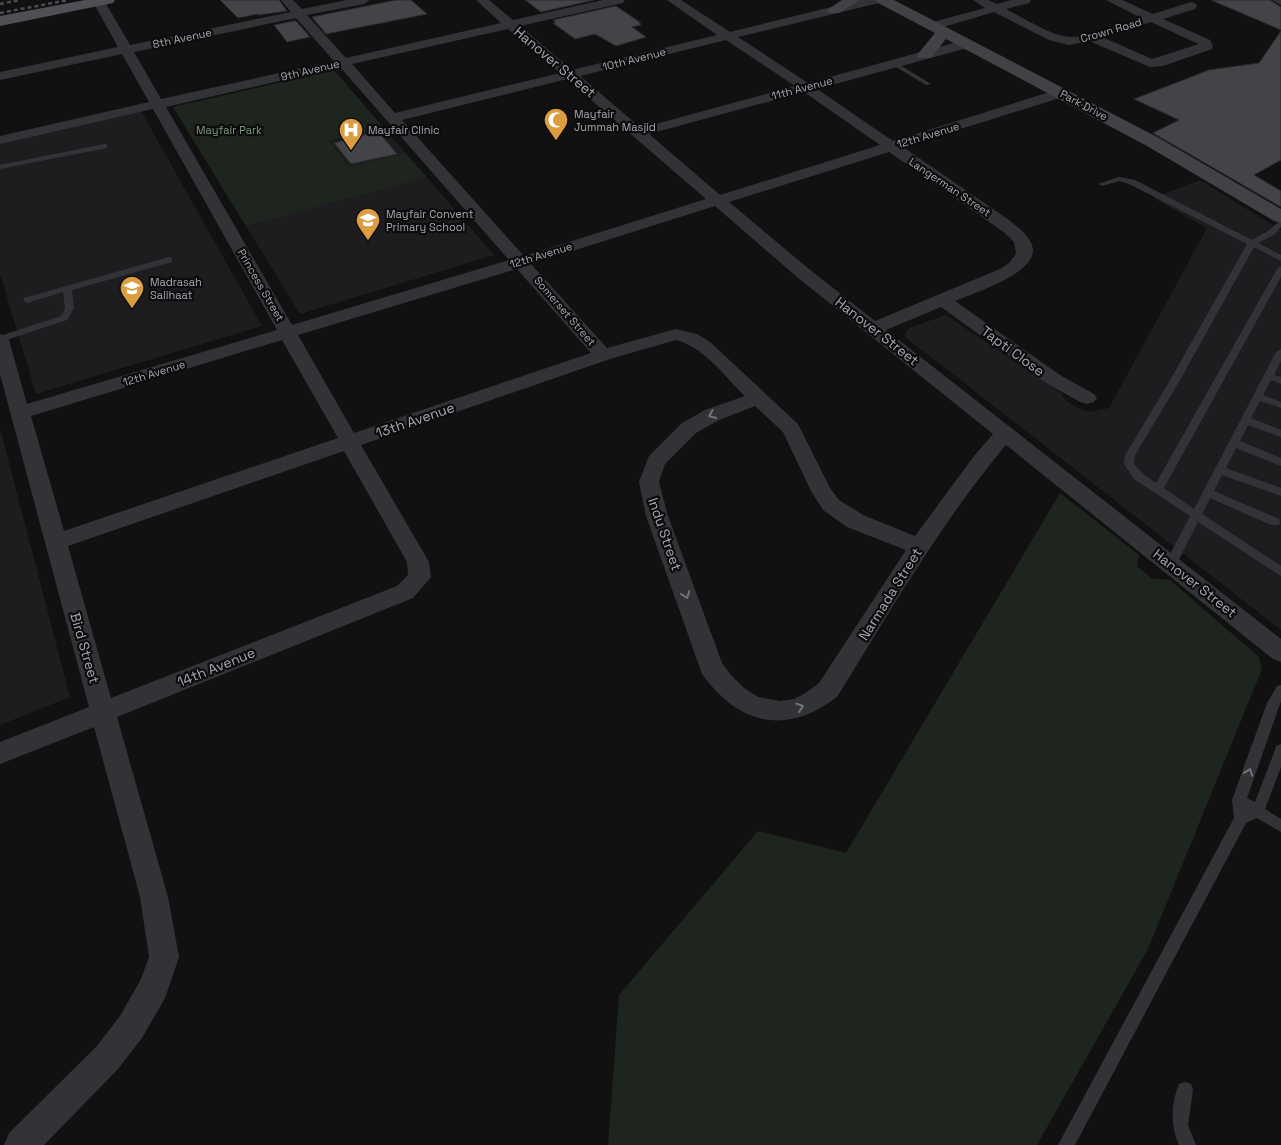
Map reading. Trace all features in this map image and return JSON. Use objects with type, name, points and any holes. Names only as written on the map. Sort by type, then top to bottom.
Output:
[{"type":"main road","points":[[0,20],[103,1]]},
{"type":"street","name":"Somerset Street","points":[[287,0],[602,354]]},
{"type":"street","name":"8th Avenue","points":[[0,76],[364,0]]},
{"type":"street","name":"Hanover Street","points":[[482,0],[803,273],[875,328],[1281,652]]},
{"type":"street","name":"9th Avenue","points":[[0,140],[619,0]]},
{"type":"street","name":"Langerman Street","points":[[673,0],[805,87],[1003,223],[1018,234],[1023,241],[1025,250],[1023,258],[1016,267],[982,284],[875,328]]},
{"type":"street","points":[[834,10],[852,0]]},
{"type":"street","name":"10th Avenue","points":[[393,118],[875,0]]},
{"type":"street","name":"Park Drive","points":[[883,0],[1153,142],[1281,217]]},
{"type":"street","name":"Crown Road","points":[[979,0],[1061,40],[1074,41],[1191,6]]},
{"type":"street","name":"11th Avenue","points":[[638,133],[925,55],[949,35],[962,16],[1024,0]]},
{"type":"street","name":"Princess Street","points":[[103,1],[157,104],[351,442],[418,562],[420,570]]},
{"type":"street","points":[[1090,37],[1150,63],[1158,63],[1207,46],[1206,43],[1118,1]]},
{"type":"street","points":[[925,55],[949,35],[962,16]]},
{"type":"street","name":"12th Avenue","points":[[20,413],[521,262],[1061,93]]},
{"type":"street","name":"Tapti Close","points":[[943,300],[1053,379],[1087,398]]},
{"type":"street","name":"13th Avenue","points":[[56,542],[602,354],[664,336],[684,335],[704,346],[791,429],[821,491],[842,514],[887,535],[920,546]]},
{"type":"street","name":"Bird Street","points":[[1,349],[154,897],[164,957],[154,987],[130,1027],[107,1058],[21,1145]]},
{"type":"street","name":"Indu Street","points":[[752,707],[729,691],[711,667],[657,516],[649,482],[656,462],[688,428],[712,415],[758,398]]},
{"type":"street","name":"Narmada Street","points":[[752,707],[769,711],[792,710],[817,701],[828,690],[920,546],[980,461],[1005,433]]},
{"type":"street","name":"14th Avenue","points":[[0,753],[405,592],[420,577],[420,570]]},
{"type":"lane","points":[[893,63],[928,84]]},
{"type":"lane","points":[[0,167],[104,146]]},
{"type":"lane","points":[[1102,184],[1119,179],[1132,182],[1281,258]]},
{"type":"lane","points":[[1281,222],[1271,233],[1252,243],[1174,382],[1130,455],[1129,464],[1138,476],[1281,572]]},
{"type":"lane","points":[[27,300],[169,260]]},
{"type":"lane","points":[[1158,489],[1281,269]]},
{"type":"lane","points":[[1,349],[69,314],[67,289]]},
{"type":"lane","points":[[1171,564],[1280,355]]},
{"type":"lane","points":[[1269,376],[1281,381]]},
{"type":"lane","points":[[1258,397],[1281,405]]},
{"type":"lane","points":[[1246,420],[1281,434]]},
{"type":"lane","points":[[1234,443],[1281,462]]},
{"type":"lane","points":[[1220,470],[1281,492]]},
{"type":"lane","points":[[1208,493],[1275,522]]},
{"type":"lane","points":[[1066,1145],[1241,819],[1239,800],[1273,703],[1281,690]]},
{"type":"lane","points":[[1241,819],[1258,812],[1281,750]]},
{"type":"lane","points":[[1239,800],[1281,826]]},
{"type":"lane","points":[[1185,1090],[1179,1122],[1182,1135],[1188,1145]]},
{"type":"shaded area","points":[[141,111],[262,326],[36,394],[0,274],[0,143]]},
{"type":"shaded area","name":"Mayfair Convent Primary School","points":[[384,128],[494,255],[300,314],[212,171]]},
{"type":"shaded area","points":[[1200,180],[1281,230],[1281,630],[904,336],[909,328],[946,315],[1060,392],[1067,402],[1090,412],[1109,408],[1207,228],[1153,198]]},
{"type":"shaded area","points":[[0,428],[70,697],[0,725]]},
{"type":"green space","name":"Mayfair Park","points":[[334,70],[384,128],[329,141],[349,167],[405,153],[427,177],[246,226],[173,107]]},
{"type":"green space","points":[[1060,493],[1139,555],[1137,566],[1151,578],[1170,580],[1259,657],[1262,669],[1148,949],[1037,1145],[608,1145],[619,995],[758,831],[846,853]]},
{"type":"building","points":[[220,0],[279,0],[287,11],[238,18]]},
{"type":"building","points":[[396,0],[411,0],[427,14],[326,34],[312,17]]},
{"type":"building","points":[[525,0],[594,0],[541,12]]},
{"type":"building","points":[[1211,0],[1270,0],[1281,7],[1281,30]]},
{"type":"building","points":[[616,6],[641,23],[639,23],[641,25],[632,27],[646,37],[616,46],[595,34],[575,39],[553,23],[556,22],[553,20]]},
{"type":"building","points":[[296,21],[310,37],[287,42],[274,25]]},
{"type":"building","points":[[1281,31],[1281,160],[1254,175],[1281,191],[1281,207],[1153,133],[1179,120],[1134,99],[1209,70],[1259,63]]},
{"type":"building","name":"Mayfair Clinic","points":[[378,131],[397,154],[351,164],[334,143]]},
{"type":"railway","points":[[0,4],[20,0]]},
{"type":"railway","points":[[0,13],[68,0]]},
{"type":"place","name":"Mayfair Jummah Masjid","points":[[556,141]]},
{"type":"place","name":"Mayfair Clinic","points":[[351,151]]},
{"type":"place","name":"Mayfair Convent Primary School","points":[[368,241]]},
{"type":"place","name":"Madrasah Salihaat","points":[[132,309]]}]
